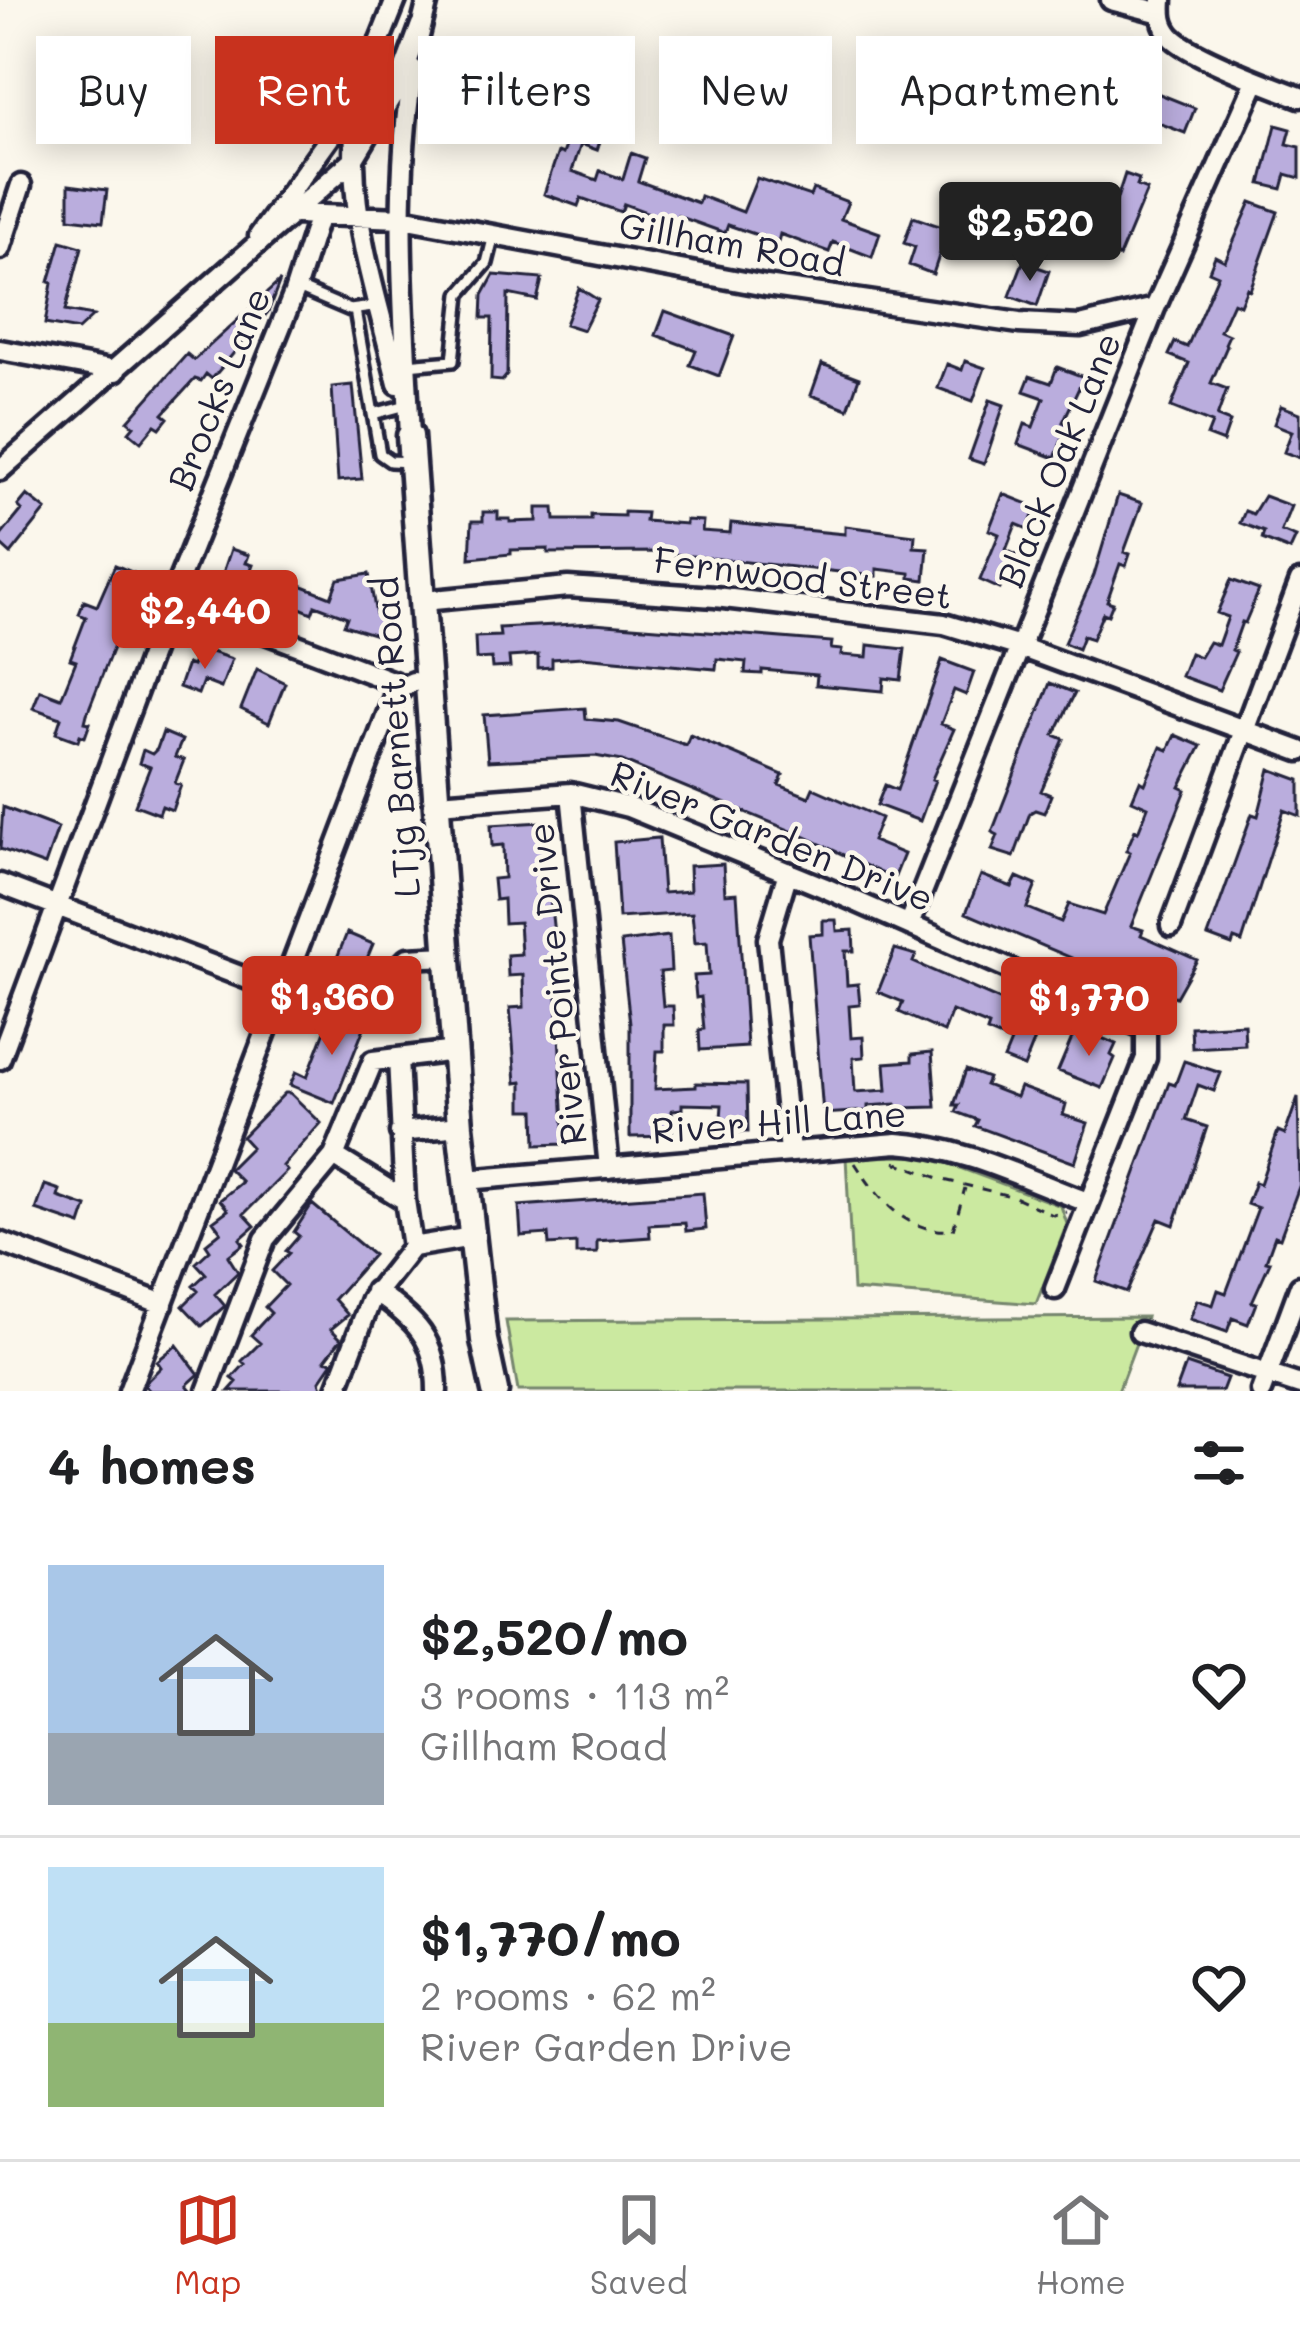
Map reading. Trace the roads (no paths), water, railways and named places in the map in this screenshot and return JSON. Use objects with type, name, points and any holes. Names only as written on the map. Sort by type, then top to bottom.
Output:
[{"type":"street","points":[[382,36],[396,0]]},
{"type":"street","name":"LTjg Barnett Road","points":[[410,436],[399,362],[406,110],[428,0]]},
{"type":"street","points":[[1111,0],[1162,7],[1171,36],[1185,47],[1300,97]]},
{"type":"street","points":[[0,470],[353,160],[399,84],[421,25]]},
{"type":"street","name":"Black Oak Lane","points":[[909,925],[1155,308],[1256,81]]},
{"type":"street","points":[[245,254],[325,144]]},
{"type":"street","name":"LTjg Barnett Road","points":[[355,144],[359,217],[399,362],[410,436],[423,601],[415,681],[438,803],[460,1126],[484,1340],[495,1391]]},
{"type":"street","points":[[0,249],[21,185]]},
{"type":"street","name":"Gillham Road","points":[[296,214],[402,218],[766,286],[1018,323],[1080,326],[1155,308]]},
{"type":"street","name":"Brocks Lane","points":[[0,1059],[319,215]]},
{"type":"street","points":[[0,350],[116,370]]},
{"type":"street","points":[[1171,926],[1300,581]]},
{"type":"street","name":"Fernwood Street","points":[[423,601],[568,587],[715,597],[944,624],[1020,647],[1300,751]]},
{"type":"street","points":[[172,596],[415,681]]},
{"type":"street","points":[[129,1391],[393,699],[415,681]]},
{"type":"street","name":"River Garden Drive","points":[[438,803],[571,794],[628,806],[1146,1029],[1146,1058],[1080,1199],[1055,1289]]},
{"type":"street","name":"River Pointe Drive","points":[[571,794],[609,1168]]},
{"type":"street","points":[[788,872],[768,939],[790,1151]]},
{"type":"street","points":[[0,884],[284,986],[364,1003],[408,958],[447,956]]},
{"type":"street","points":[[207,1391],[265,1239],[334,1156],[373,1061],[454,1051]]},
{"type":"street","points":[[398,1058],[412,1247]]},
{"type":"street","points":[[400,1132],[460,1126]]},
{"type":"street","name":"River Hill Lane","points":[[466,1180],[829,1148],[928,1145],[1080,1199]]},
{"type":"street","points":[[334,1156],[405,1200]]},
{"type":"street","points":[[336,1391],[375,1291],[412,1247],[472,1237]]},
{"type":"street","points":[[0,1242],[163,1304]]},
{"type":"street","points":[[1264,1383],[1300,1286]]},
{"type":"street","points":[[375,1291],[416,1322],[429,1343],[437,1391]]},
{"type":"street","points":[[1140,1332],[1264,1383],[1300,1385]]},
{"type":"lane","points":[[365,368],[399,362],[453,362],[460,294],[487,262],[494,235]]},
{"type":"lane","points":[[296,286],[355,310],[380,306]]},
{"type":"lane","points":[[355,310],[380,454],[411,462]]},
{"type":"lane","points":[[373,414],[403,406]]}]
